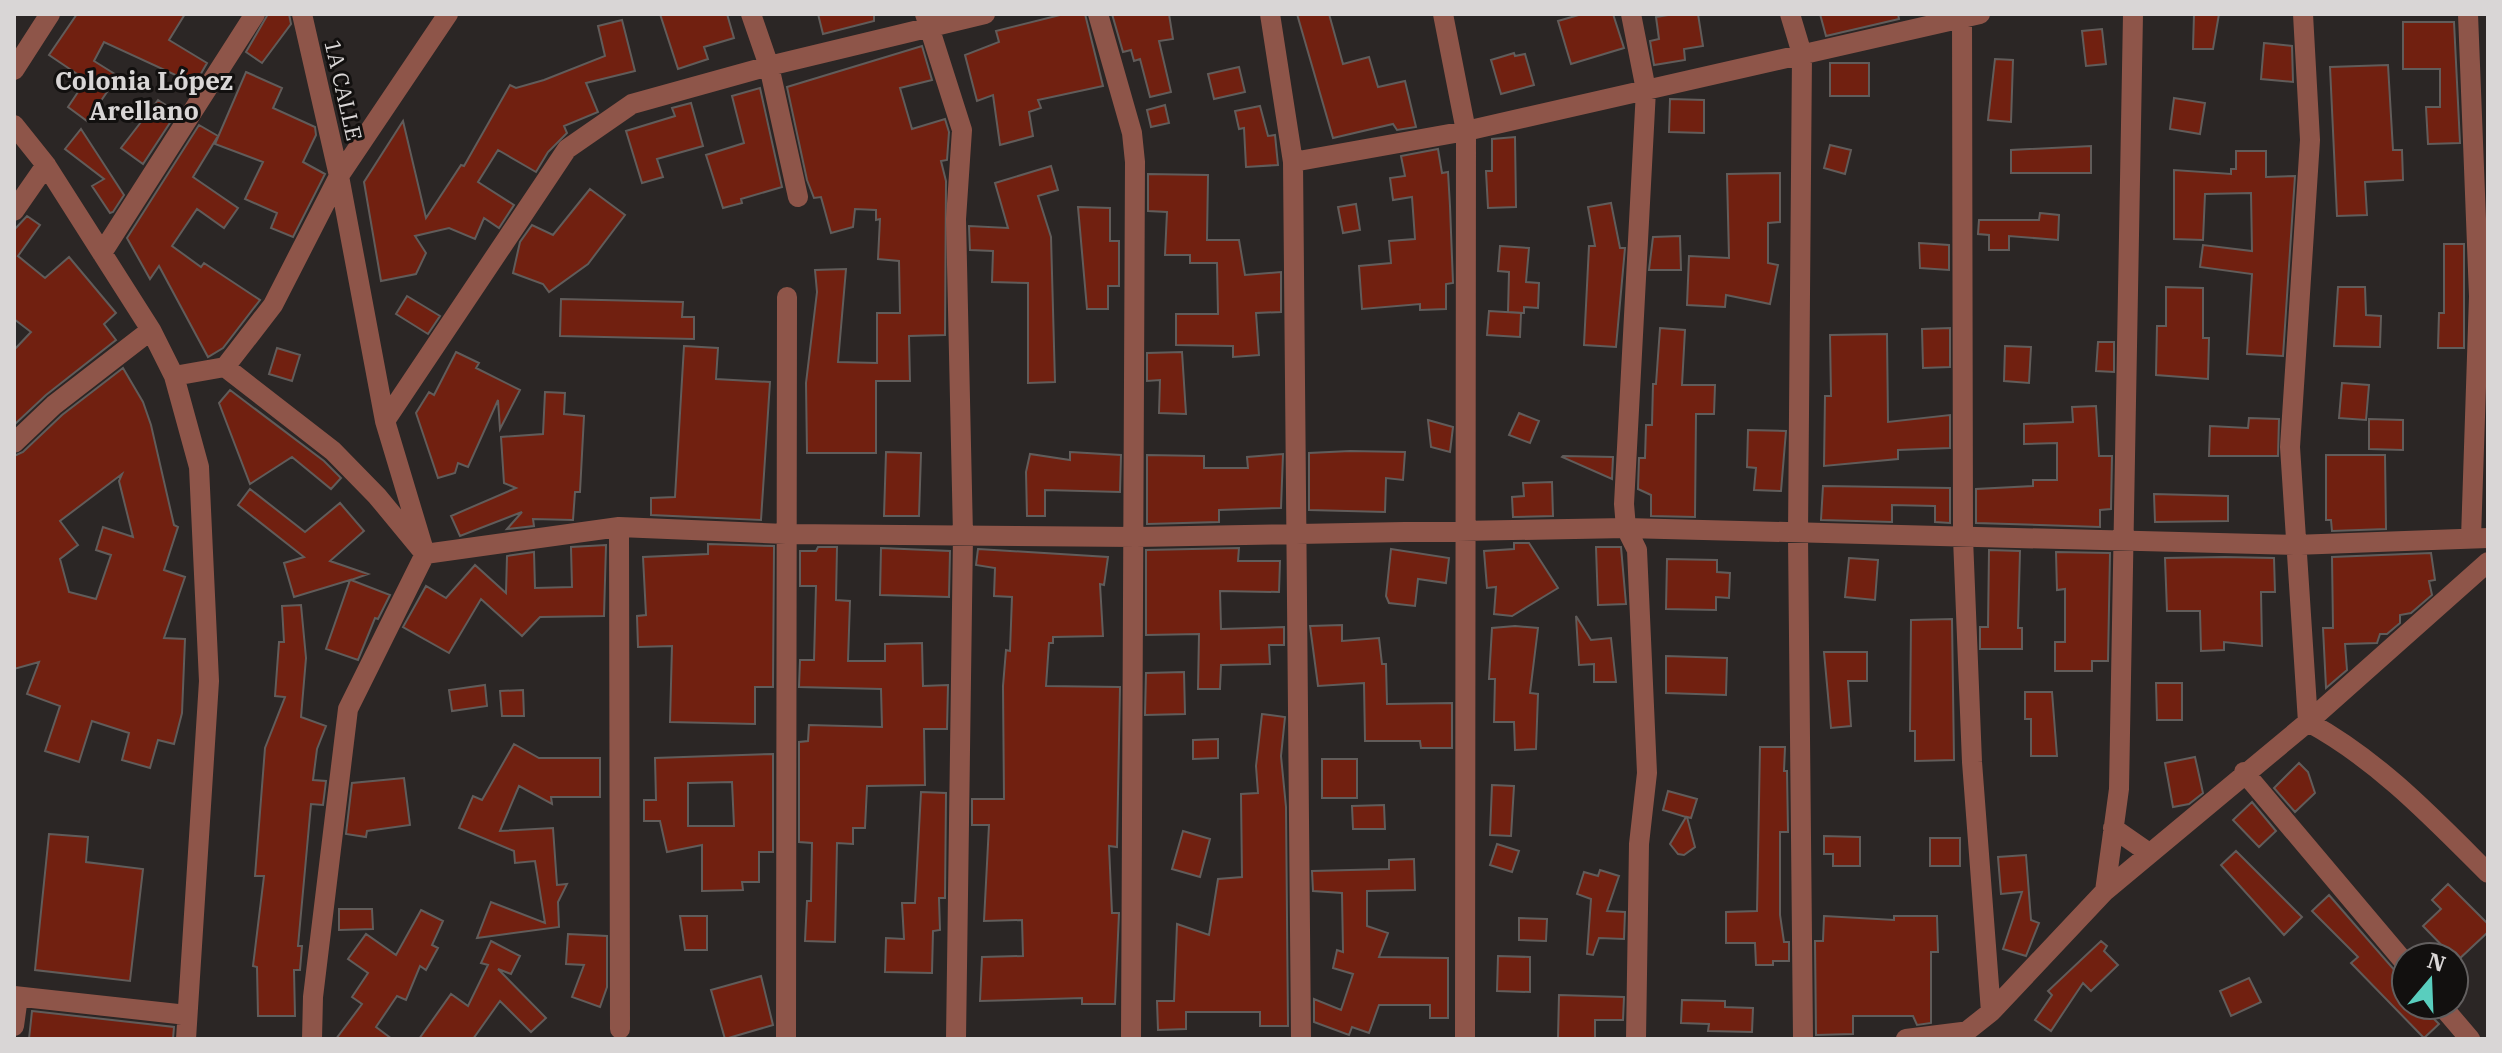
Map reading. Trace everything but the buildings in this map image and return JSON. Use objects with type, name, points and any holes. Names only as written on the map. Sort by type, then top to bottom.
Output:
[{"type":"street","points":[[14,70],[50,14]]},
{"type":"street","points":[[102,253],[255,14]]},
{"type":"street","name":"1A CALLE","points":[[302,14],[339,176],[385,421],[425,554]]},
{"type":"street","points":[[174,376],[225,367],[273,305],[339,176],[448,14]]},
{"type":"street","points":[[751,14],[769,66],[798,197]]},
{"type":"street","points":[[385,421],[567,149],[632,104],[927,20],[985,14]]},
{"type":"street","points":[[1098,14],[1134,148],[1136,537],[1131,1039]]},
{"type":"street","points":[[1270,14],[1293,162],[1301,1039]]},
{"type":"street","points":[[1443,14],[1466,131],[1463,169],[1468,530],[1465,1039]]},
{"type":"street","points":[[1631,14],[1646,90],[1624,504],[1626,528],[1637,550],[1647,773],[1639,844],[1636,1039]]},
{"type":"street","points":[[1790,14],[1802,54],[1798,535],[1803,1039]]},
{"type":"street","points":[[2105,891],[2119,789],[2133,14]]},
{"type":"street","points":[[2303,14],[2310,140],[2290,447],[2294,545],[2308,722]]},
{"type":"street","points":[[425,554],[619,527],[786,534],[1136,537],[1626,528],[1798,535],[2294,545],[2480,538],[2479,296],[2468,14]]},
{"type":"street","points":[[1293,162],[1466,131],[1969,15],[1963,538],[1972,762],[1991,1012]]},
{"type":"street","points":[[927,20],[962,130],[956,219],[963,535],[956,1039]]},
{"type":"street","points":[[14,125],[46,165],[151,330],[174,376],[199,467],[209,681],[186,1039]]},
{"type":"street","points":[[14,211],[46,165]]},
{"type":"street","points":[[786,1039],[787,297]]},
{"type":"street","points":[[14,443],[54,405],[151,330]]},
{"type":"street","points":[[225,367],[333,451],[377,496],[425,554]]},
{"type":"street","points":[[619,527],[620,1036]]},
{"type":"street","points":[[312,1039],[313,997],[348,709],[425,554]]},
{"type":"street","points":[[1906,1039],[1959,1036],[1991,1012],[2105,891],[2244,772],[2308,722],[2488,562]]},
{"type":"street","points":[[2308,722],[2342,741],[2400,786],[2488,873]]},
{"type":"street","points":[[2244,772],[2390,945]]},
{"type":"street","points":[[2113,828],[2149,853]]},
{"type":"street","points":[[14,1026],[16,997],[187,1015]]},
{"type":"street","points":[[2455,1021],[2470,1039]]},
{"type":"district","name":"Colonia López Arellano","points":[[144,95]]}]
